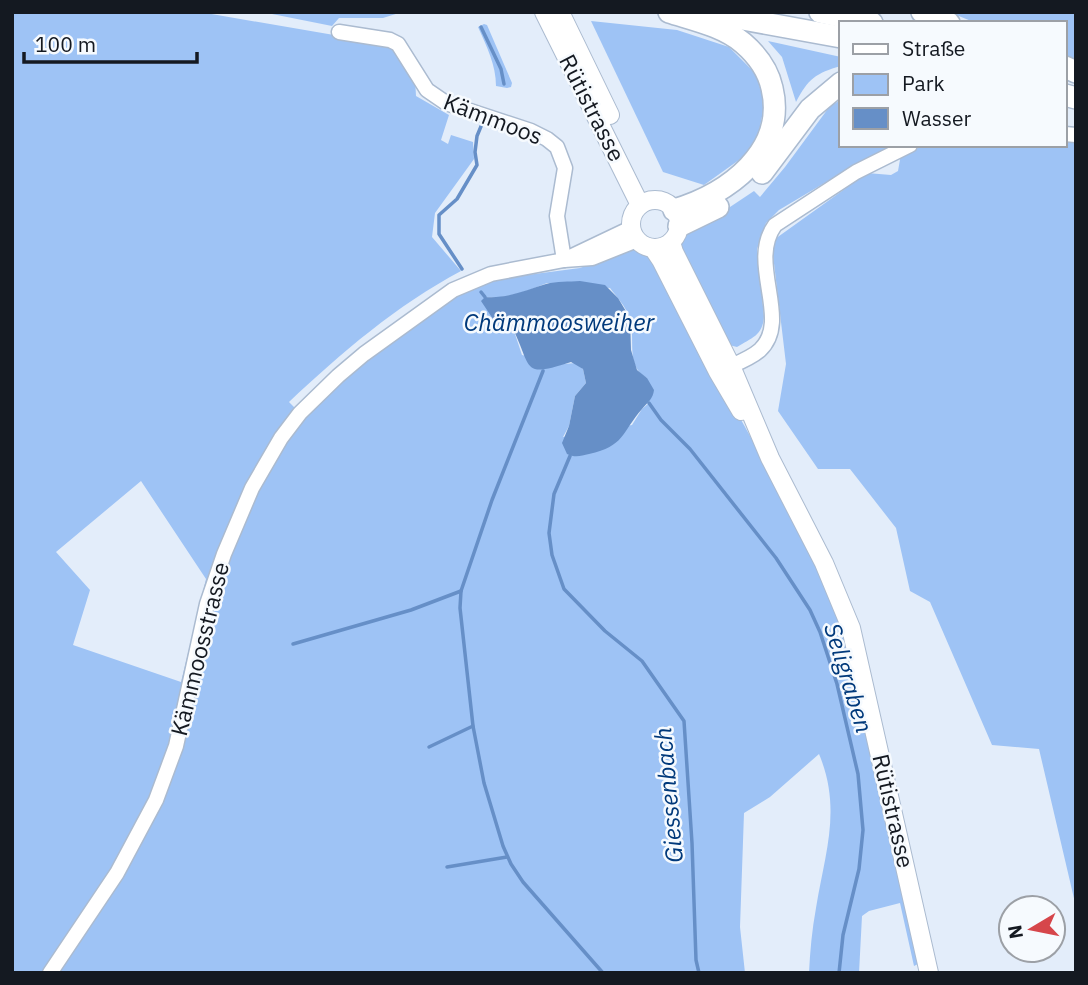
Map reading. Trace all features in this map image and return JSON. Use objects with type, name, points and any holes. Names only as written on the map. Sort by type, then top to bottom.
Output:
[{"type":"highway","points":[[669,12],[719,29],[744,44],[760,61],[768,75],[775,105],[770,134],[761,153],[675,226]]},
{"type":"highway","points":[[704,12],[839,37]]},
{"type":"highway","points":[[820,12],[863,21]]},
{"type":"highway","points":[[922,12],[944,21]]},
{"type":"highway","points":[[675,226],[722,205],[745,189],[772,160],[810,108],[839,85]]},
{"type":"main road","name":"Rütistrasse","points":[[544,12],[645,202]]},
{"type":"main road","name":"Rütistrasse","points":[[560,12],[645,202]]},
{"type":"main road","points":[[664,201],[675,226],[660,248],[653,248],[634,234],[632,215],[645,202],[664,201]]},
{"type":"main road","name":"Rütistrasse","points":[[675,226],[674,252],[724,369]]},
{"type":"main road","name":"Rütistrasse","points":[[653,248],[724,369],[824,562],[851,628],[929,973]]},
{"type":"street","name":"Kämmoos","points":[[340,32],[394,42],[403,50],[427,90],[436,97],[446,103],[531,131],[553,143],[565,168],[557,216],[564,260]]},
{"type":"street","points":[[724,369],[761,349],[772,331],[764,254],[767,238],[775,225],[868,166],[906,147]]},
{"type":"street","name":"Kämmoosstrasse","points":[[50,973],[117,873],[156,800],[176,746],[215,580],[252,488],[281,438],[300,413],[338,376],[442,296],[467,282],[491,274],[564,260],[634,234]]},
{"type":"green space","points":[[12,12],[200,12],[392,45],[415,78],[416,96],[449,115],[441,140],[448,144],[451,135],[473,142],[474,159],[435,213],[432,237],[461,271],[392,314],[289,402],[300,413],[240,514],[156,800],[50,973],[12,973]],"holes":[[[141,481],[206,579],[181,682],[73,645],[90,590],[56,552]]]},
{"type":"green space","points":[[262,12],[402,12],[383,18],[339,18],[332,26]]},
{"type":"green space","points":[[949,12],[1076,12],[1076,62],[1067,59],[1067,21],[971,21]]},
{"type":"green space","points":[[591,21],[677,30],[729,47],[755,73],[765,101],[759,132],[746,155],[704,185],[663,172]]},
{"type":"green space","points":[[487,25],[512,83],[511,87],[496,86],[493,63],[478,27]]},
{"type":"green space","points":[[768,41],[839,57],[839,67],[814,78],[796,102],[782,57]]},
{"type":"green space","points":[[839,101],[839,147],[889,147],[779,210],[766,223],[757,249],[763,323],[759,332],[751,339],[737,347],[729,345],[679,246],[686,229],[718,215],[754,191],[760,197],[830,106]]},
{"type":"green space","points":[[1067,134],[1076,135],[1076,907],[1039,749],[992,745],[930,602],[910,591],[896,528],[850,469],[818,469],[778,411],[786,364],[773,255],[775,239],[867,173],[891,175],[898,171],[901,154],[921,147],[1067,147]]},
{"type":"green space","points":[[633,249],[648,253],[784,497],[845,629],[918,964],[914,966],[900,903],[869,911],[862,916],[859,973],[809,973],[813,924],[831,812],[826,774],[819,754],[770,797],[744,813],[740,927],[745,973],[59,973],[148,831],[168,785],[219,586],[236,536],[276,455],[297,426],[337,384],[383,346],[457,295],[504,278],[580,268]],"holes":[[[547,283],[610,288],[629,316],[633,359],[640,373],[647,378],[649,403],[632,425],[563,437],[569,426],[575,396],[586,383],[583,369],[576,363],[563,364],[522,355],[514,331],[493,319],[485,297],[509,296]]]},
{"type":"water","name":"Chämmoosweiher","points":[[580,281],[605,285],[618,298],[630,318],[631,350],[637,370],[647,378],[654,390],[653,396],[616,443],[601,451],[575,456],[567,454],[562,443],[569,426],[575,396],[586,383],[583,369],[571,362],[544,369],[531,367],[514,331],[493,319],[481,301],[485,297],[509,295],[550,283]]},
{"type":"waterway","name":"Giessenbach","points":[[481,27],[501,69],[504,84]]},
{"type":"waterway","name":"Giessenbach","points":[[462,269],[439,234],[439,215],[457,199],[477,165],[475,152],[482,124]]},
{"type":"waterway","name":"Giessenbach","points":[[481,292],[485,297]]},
{"type":"waterway","points":[[543,371],[492,500],[461,591],[460,608],[473,726],[484,783],[503,846],[523,882],[603,973]]},
{"type":"waterway","name":"Seligraben","points":[[649,403],[661,420],[690,449],[776,558],[810,610],[820,632],[837,684],[858,774],[863,830],[859,869],[843,935],[839,973]]},
{"type":"waterway","name":"Giessenbach","points":[[570,456],[554,494],[549,533],[552,555],[564,589],[605,631],[642,661],[684,721],[696,960],[699,973]]},
{"type":"waterway","points":[[293,644],[411,610],[461,591]]},
{"type":"waterway","points":[[429,747],[473,726]]},
{"type":"waterway","points":[[447,867],[507,857]]}]
